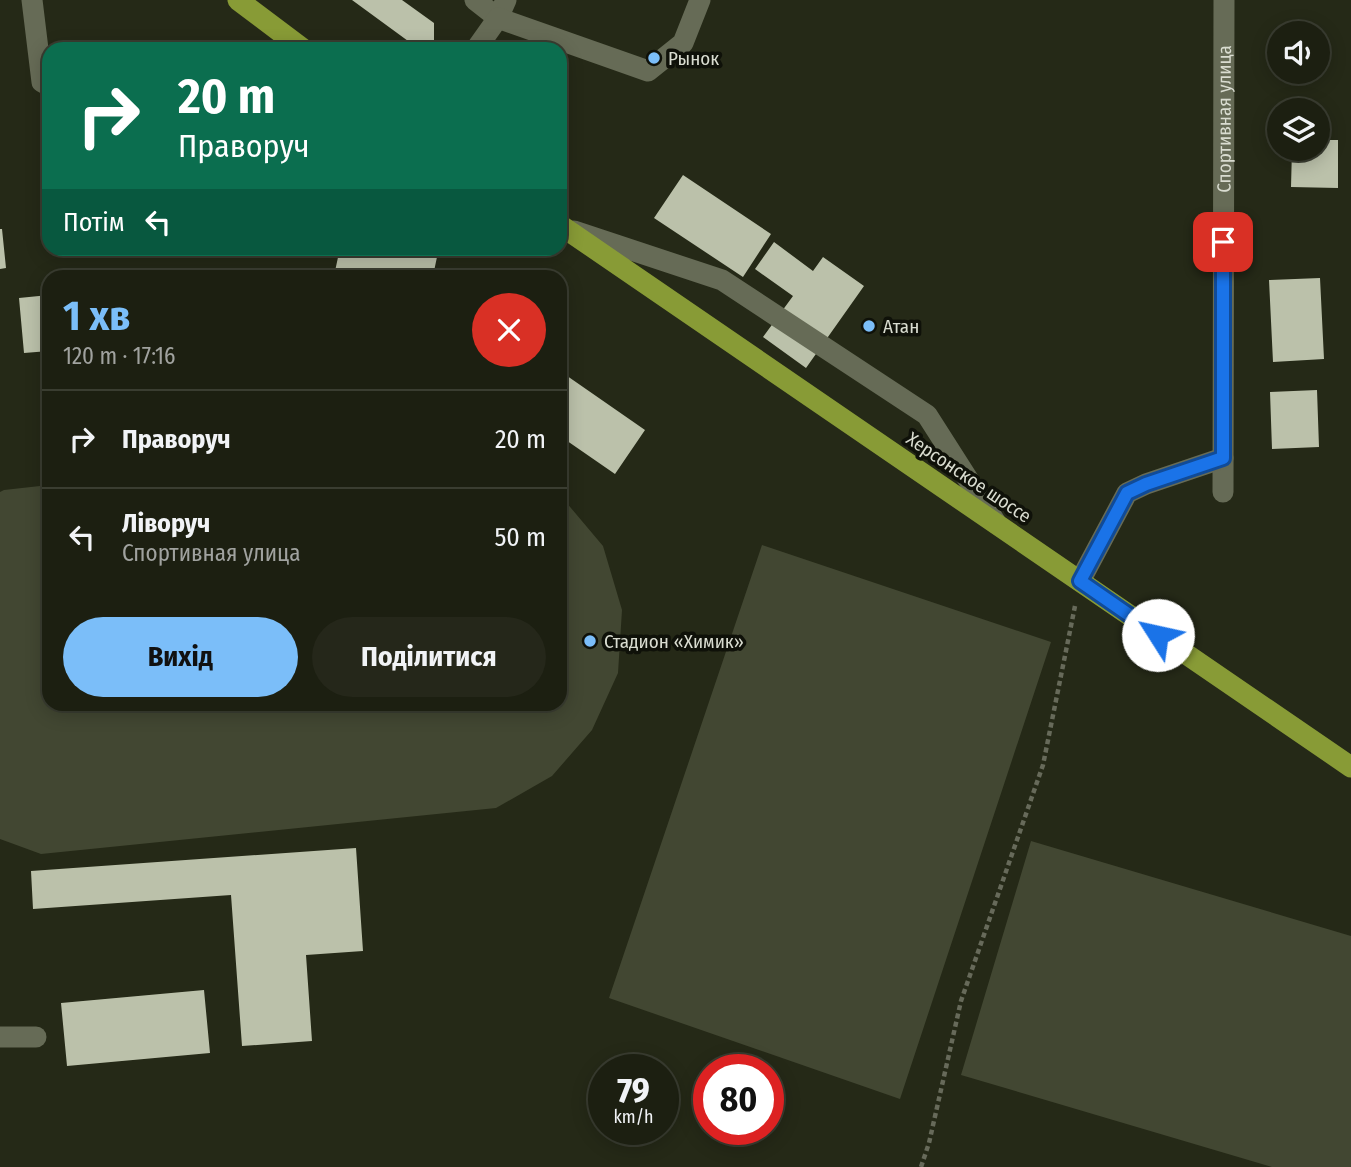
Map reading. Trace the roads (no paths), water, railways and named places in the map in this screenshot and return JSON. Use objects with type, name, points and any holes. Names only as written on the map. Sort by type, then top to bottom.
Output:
[{"type":"highway","points":[[238,0],[294,42]]},
{"type":"highway","name":"Херсонское шоссе","points":[[567,229],[1351,767]]},
{"type":"street","points":[[32,0],[42,82]]},
{"type":"street","points":[[475,0],[648,71],[682,43],[700,0]]},
{"type":"street","name":"Спортивная улица","points":[[1223,492],[1224,0]]},
{"type":"street","points":[[481,42],[502,9]]},
{"type":"street","points":[[567,228],[722,280],[927,415],[996,523]]},
{"type":"street","points":[[1080,581],[1127,493],[1223,458]]},
{"type":"street","points":[[0,1037],[36,1037]]},
{"type":"place","name":"Рынок","points":[[654,58]]},
{"type":"place","name":"Атан","points":[[869,326]]},
{"type":"place","name":"Стадион «Химик»","points":[[590,641]]}]
